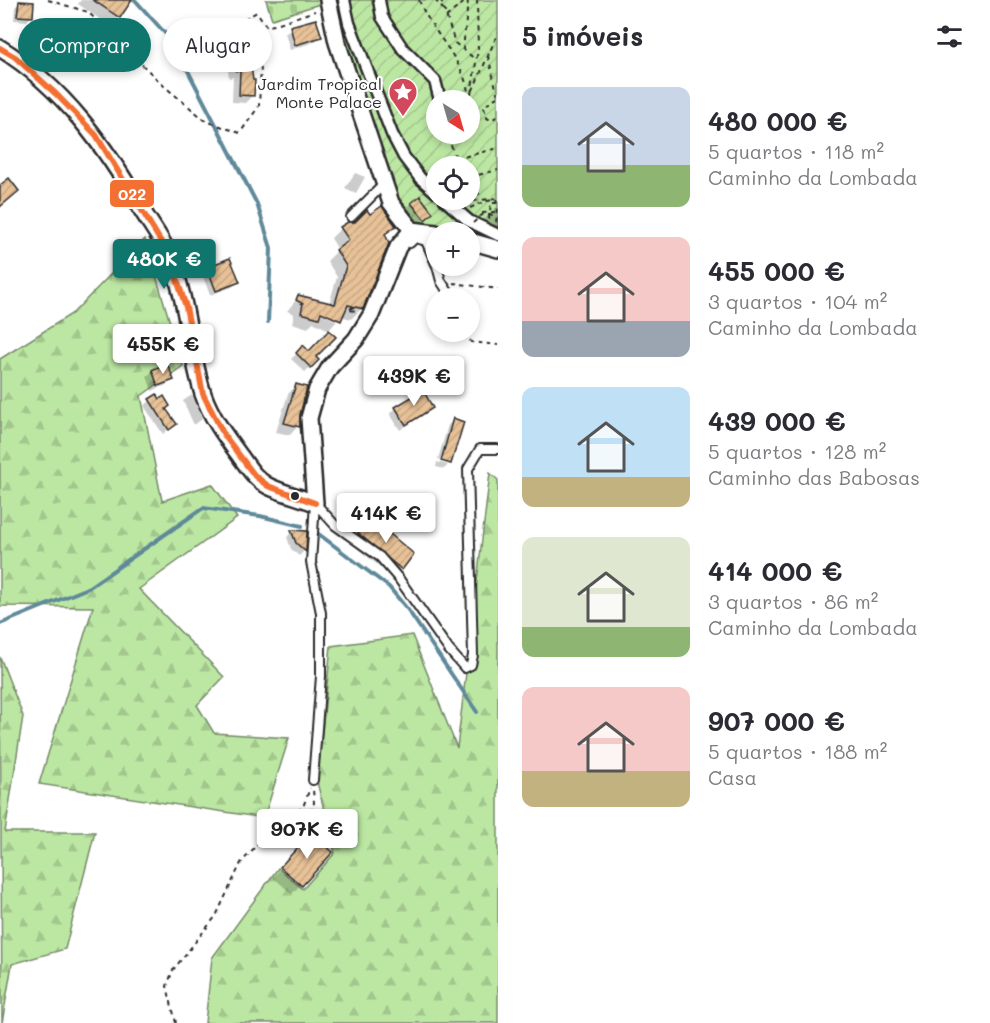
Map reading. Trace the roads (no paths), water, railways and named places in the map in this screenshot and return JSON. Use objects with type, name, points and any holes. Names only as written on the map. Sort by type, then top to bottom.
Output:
[{"type":"street","points":[[379,0],[382,17],[403,49],[435,81],[437,90]]},
{"type":"street","points":[[334,2],[337,42],[394,207],[412,230],[426,231]]},
{"type":"street","points":[[334,2],[349,23],[392,134],[404,157],[426,183]]},
{"type":"street","points":[[0,48],[15,57],[56,94],[96,135],[169,255],[186,307],[204,394],[224,435],[255,476],[268,486],[315,503],[309,418],[317,389],[330,367],[356,339],[371,315],[398,247],[412,230]]},
{"type":"street","points":[[456,210],[473,223],[498,235]]},
{"type":"street","points":[[480,244],[498,249]]},
{"type":"lane","points":[[351,217],[385,182]]},
{"type":"lane","points":[[386,279],[415,238],[426,241]]},
{"type":"lane","points":[[315,503],[335,525],[352,535],[386,564],[465,668],[471,664],[473,655],[468,469],[480,449],[497,449]]},
{"type":"lane","points":[[312,780],[321,676],[321,613],[311,562],[315,503]]},
{"type":"waterway","points":[[135,0],[173,42],[257,204],[271,248],[268,322]]},
{"type":"waterway","points":[[0,624],[88,588],[203,508],[260,516],[302,526]]},
{"type":"waterway","points":[[316,532],[389,587],[408,610],[477,712]]},
{"type":"place","name":"Jardim Tropical Monte Palace","points":[[403,118]]}]
